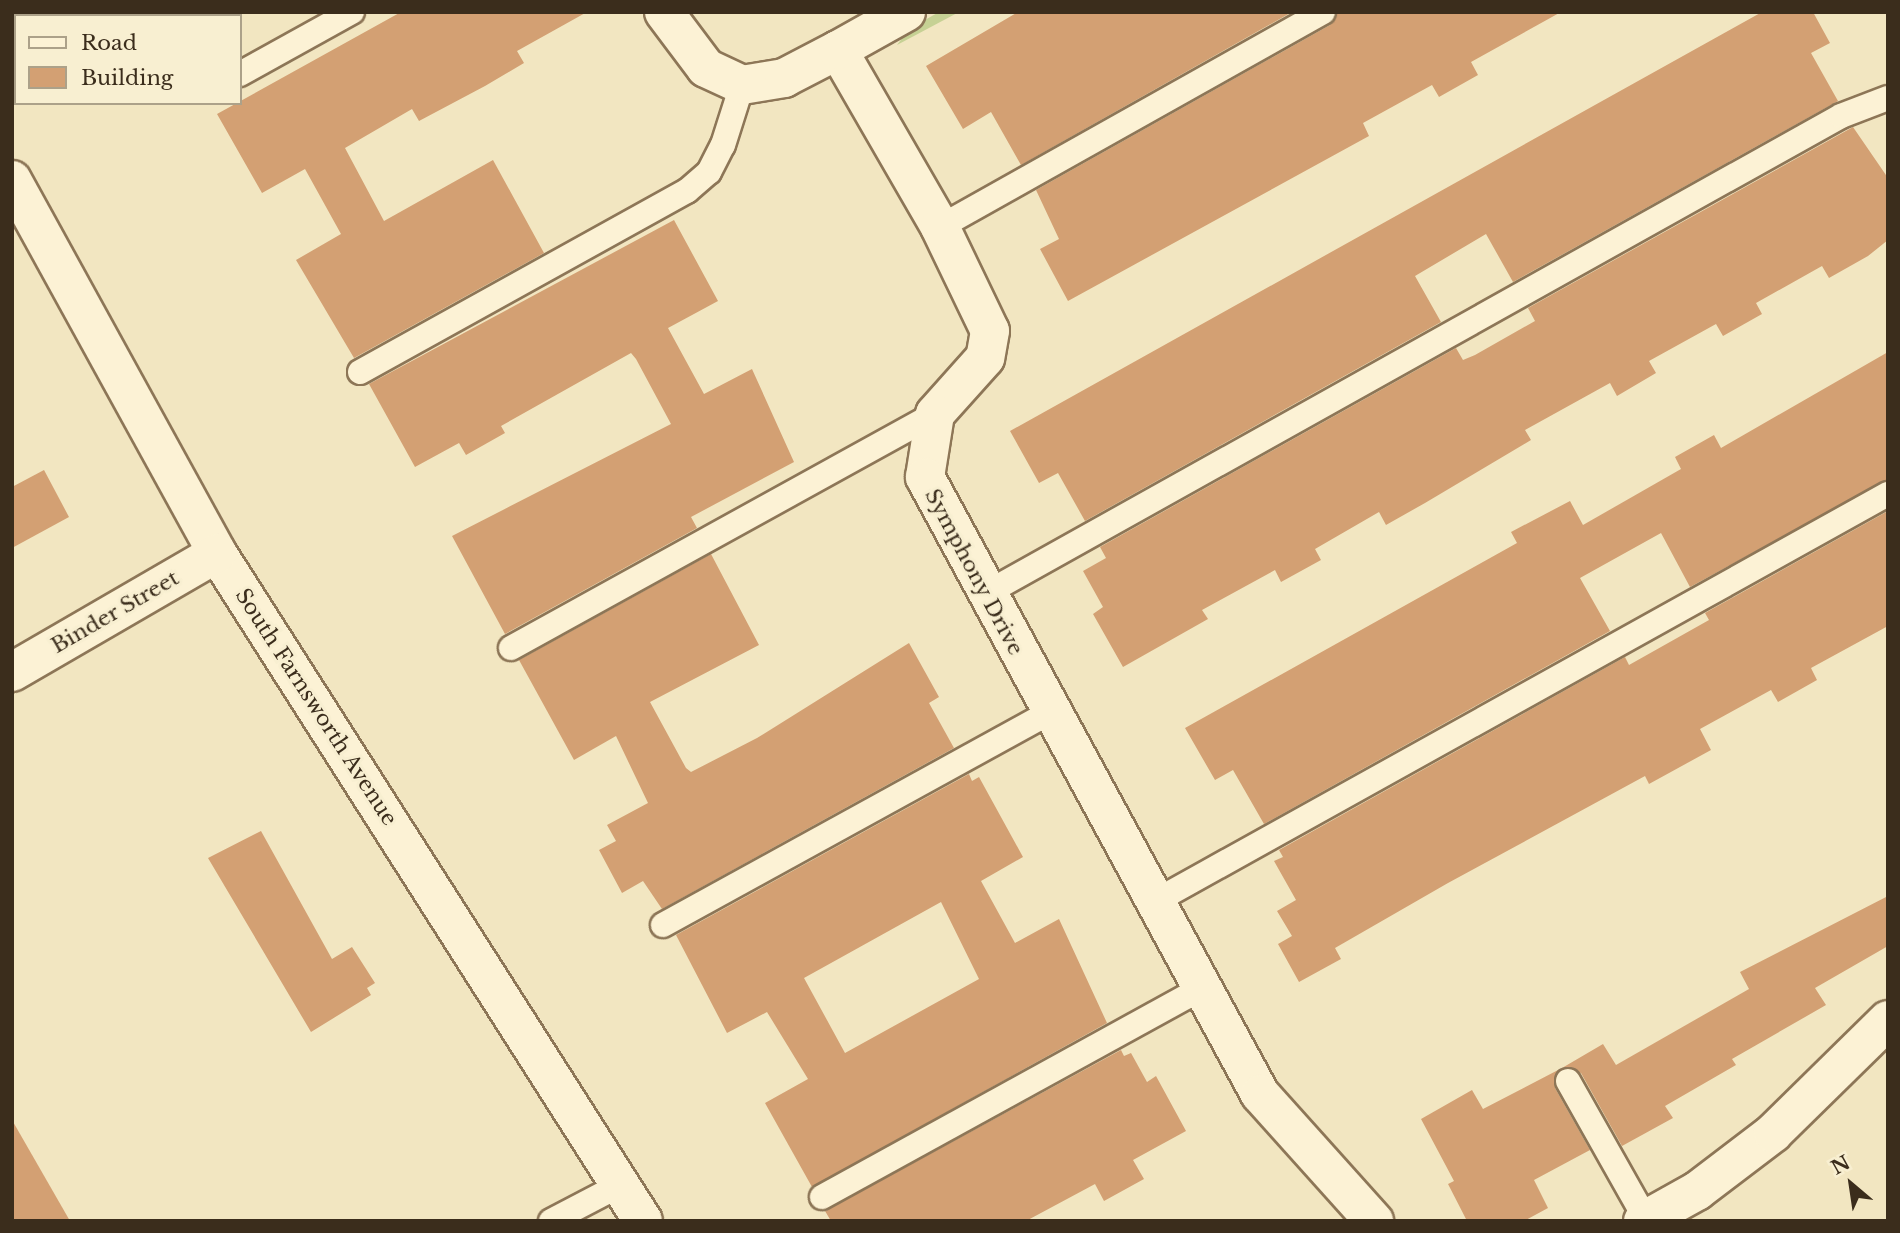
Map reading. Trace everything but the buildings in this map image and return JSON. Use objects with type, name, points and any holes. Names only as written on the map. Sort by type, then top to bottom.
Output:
[{"type":"street","points":[[664,12],[706,68],[742,85],[784,78],[906,12]]},
{"type":"street","points":[[838,50],[940,227],[990,331],[985,358],[935,414]]},
{"type":"street","name":"South Farnsworth Avenue","points":[[12,180],[217,553],[643,1221]]},
{"type":"street","name":"Symphony Drive","points":[[935,414],[925,477],[1049,713],[1260,1094],[1374,1221]]},
{"type":"street","name":"Binder Street","points":[[12,672],[217,553]]},
{"type":"street","points":[[1646,1220],[1697,1191],[1773,1133],[1888,1020]]},
{"type":"lane","points":[[242,73],[352,12]]},
{"type":"lane","points":[[940,227],[1323,12]]},
{"type":"lane","points":[[360,372],[687,191],[713,163],[742,85]]},
{"type":"lane","points":[[985,594],[1841,116],[1888,98]]},
{"type":"lane","points":[[511,648],[935,414]]},
{"type":"lane","points":[[1154,902],[1888,494]]},
{"type":"lane","points":[[663,925],[1049,713]]},
{"type":"lane","points":[[822,1197],[1202,988]]},
{"type":"lane","points":[[1568,1081],[1646,1220]]},
{"type":"lane","points":[[551,1221],[620,1185]]},
{"type":"green space","points":[[939,12],[959,12],[897,45],[909,29]]}]
